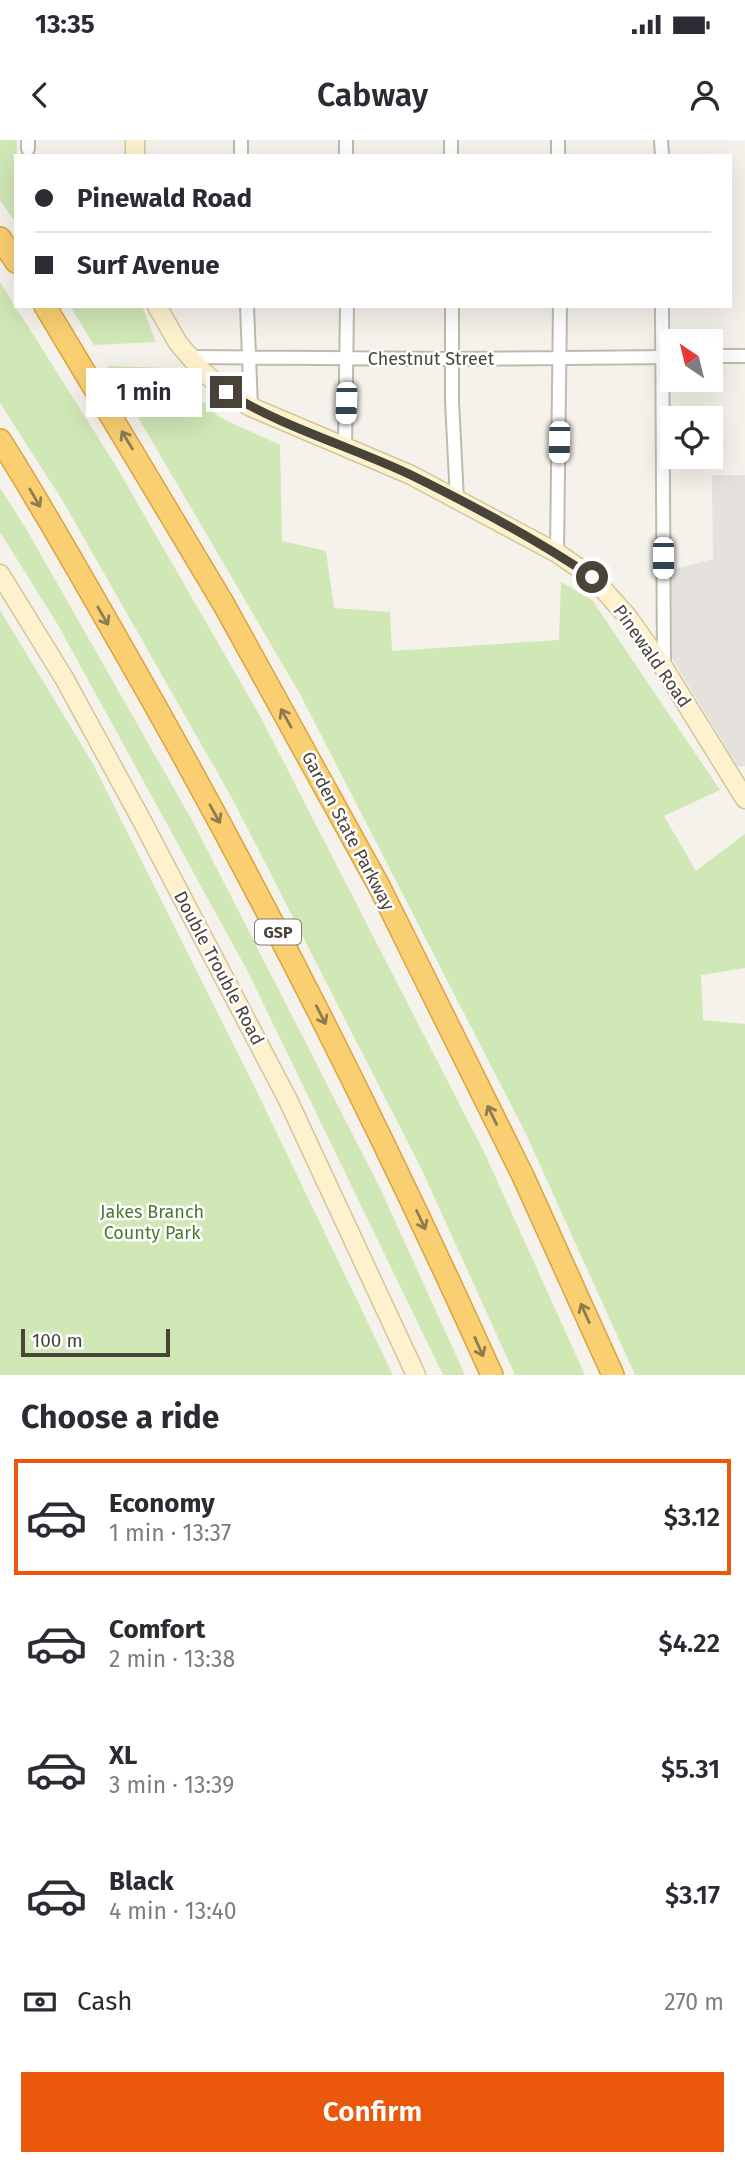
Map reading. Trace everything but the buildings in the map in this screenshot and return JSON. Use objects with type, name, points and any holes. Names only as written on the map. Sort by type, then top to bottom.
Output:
[{"type":"highway","points":[[0,238],[14,259]]},
{"type":"highway","name":"Garden State Parkway","points":[[46,308],[223,603],[379,886],[523,1176],[613,1375]]},
{"type":"highway","name":"GSP","points":[[0,440],[171,733],[254,884],[397,1167],[492,1375]]},
{"type":"main road","name":"Pinewald Road","points":[[158,308],[178,343],[226,392],[251,407],[411,475],[557,553],[592,577],[627,616],[664,668],[745,799]]},
{"type":"main road","name":"Double Trouble Road","points":[[0,574],[77,701],[288,1100],[416,1375]]},
{"type":"street","points":[[247,308],[251,407]]},
{"type":"street","points":[[345,447],[347,308]]},
{"type":"street","points":[[452,308],[452,401],[457,500]]},
{"type":"street","points":[[557,553],[560,308]]},
{"type":"street","points":[[662,308],[664,329]]},
{"type":"street","points":[[723,356],[745,356]]},
{"type":"street","name":"Chestnut Street","points":[[190,357],[660,357]]},
{"type":"street","points":[[664,668],[667,392]]},
{"type":"shaded area","points":[[712,475],[745,475],[745,766],[738,767],[672,658],[672,570],[713,559]]},
{"type":"green space","points":[[0,140],[17,140],[17,154],[14,154],[14,220],[0,200]]},
{"type":"green space","points":[[0,282],[116,466],[260,716],[485,1154],[585,1375],[515,1375],[421,1168],[233,800],[64,503],[0,403]]},
{"type":"green space","points":[[71,308],[143,308],[156,342],[94,345]]},
{"type":"green space","points":[[108,366],[168,368],[219,417],[280,445],[282,541],[326,551],[334,608],[390,612],[392,651],[559,640],[561,582],[592,600],[720,790],[664,816],[696,871],[745,834],[745,968],[701,975],[703,1020],[745,1024],[745,1375],[635,1375],[526,1134],[300,694]]},
{"type":"green space","points":[[0,488],[25,527],[193,822],[380,1188],[465,1375],[443,1375],[248,972],[58,625],[0,532]]},
{"type":"green space","name":"Jakes Branch County Park","points":[[0,610],[93,764],[258,1094],[393,1375],[0,1375]]},
{"type":"route","points":[[226,392],[259,412],[411,475],[557,553],[592,577]]}]
